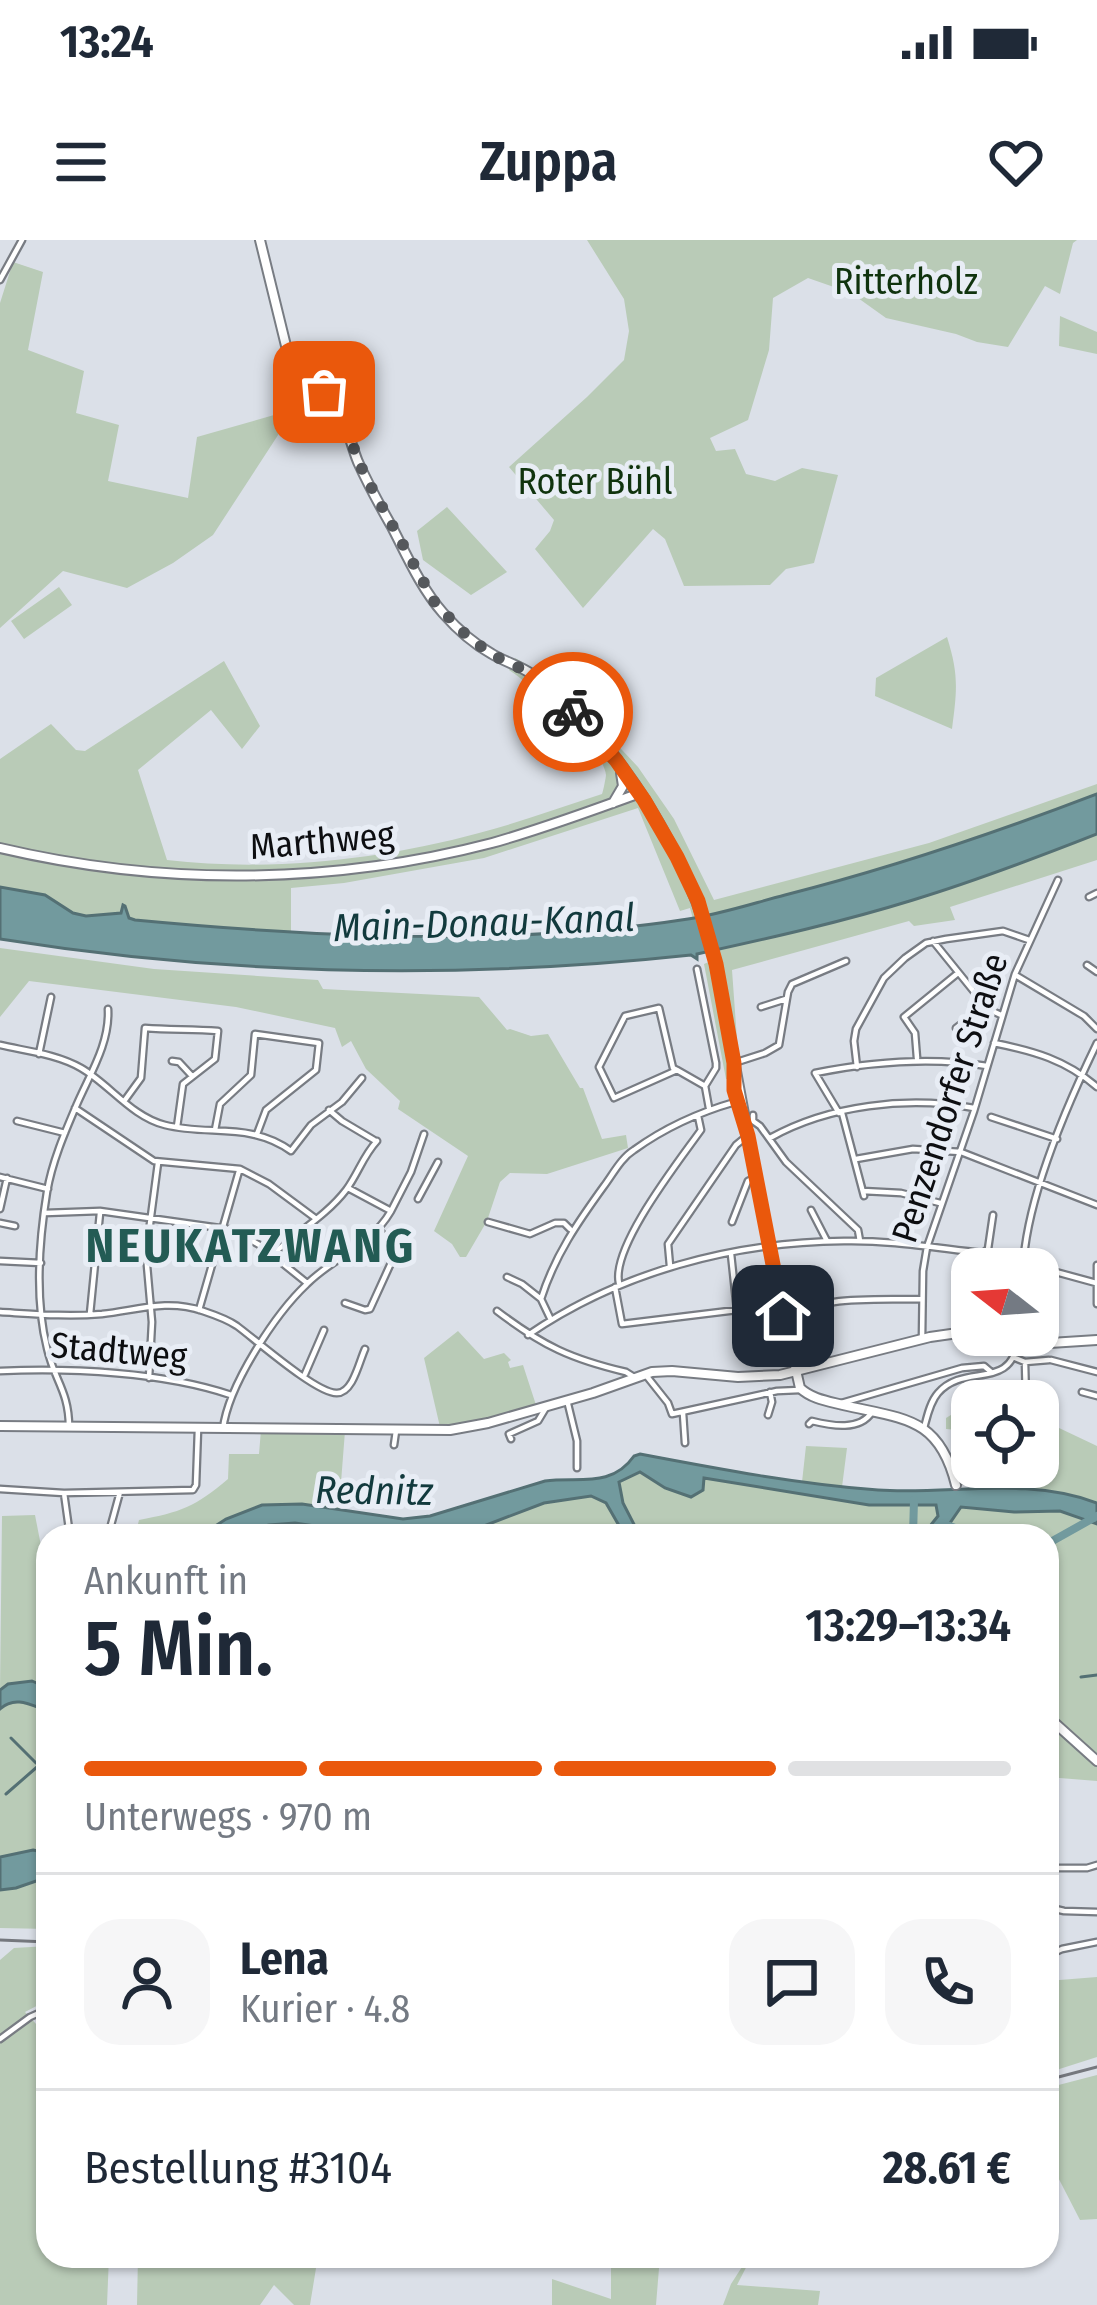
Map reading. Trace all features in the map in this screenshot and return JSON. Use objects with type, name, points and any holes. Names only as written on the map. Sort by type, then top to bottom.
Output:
[{"type":"main road","points":[[260,240],[289,358],[338,409],[364,474],[435,603],[482,647],[536,677],[583,722],[640,793],[698,901],[718,975],[732,1072],[801,1390],[924,1428],[943,1448],[951,1470]]},
{"type":"main road","points":[[613,803],[623,786],[616,760]]},
{"type":"main road","name":"Marthweg","points":[[0,848],[150,872],[312,873],[477,846],[640,793]]},
{"type":"main road","points":[[0,1426],[237,1432],[469,1428],[667,1370],[749,1377],[795,1372],[951,1334]]},
{"type":"main road","points":[[1059,1343],[1097,1340]]},
{"type":"main road","points":[[1059,1726],[1097,1761]]},
{"type":"street","points":[[0,280],[22,240]]},
{"type":"street","name":"Penzendorfer Straße","points":[[922,1339],[927,1247],[1015,974],[1058,880]]},
{"type":"street","points":[[857,1067],[854,1034],[884,978],[905,958],[933,941],[997,931],[1030,940]]},
{"type":"street","points":[[933,941],[985,1006],[1002,1016]]},
{"type":"street","points":[[734,1063],[779,1045],[788,989],[797,980],[845,961]]},
{"type":"street","points":[[1087,965],[1097,972]]},
{"type":"street","points":[[697,969],[716,1063],[705,1086],[709,1111]]},
{"type":"street","points":[[917,1061],[915,1033],[904,1017],[958,973]]},
{"type":"street","points":[[1015,974],[1097,1029]]},
{"type":"street","points":[[39,1054],[51,998]]},
{"type":"street","points":[[761,1007],[786,999]]},
{"type":"street","points":[[956,1028],[985,1006]]},
{"type":"street","points":[[676,1070],[614,1098],[599,1067],[623,1018],[659,1008],[673,1067],[705,1086]]},
{"type":"street","points":[[69,1427],[67,1399],[46,1344],[42,1315],[45,1213],[65,1133],[106,1034],[108,1009]]},
{"type":"street","points":[[125,1101],[141,1078],[145,1028],[218,1031],[215,1059],[181,1087],[178,1127]]},
{"type":"street","points":[[215,1130],[220,1103],[251,1076],[256,1034],[320,1043],[317,1068],[266,1110],[257,1134]]},
{"type":"street","points":[[994,1043],[1049,1056],[1097,1087]]},
{"type":"street","points":[[1025,1248],[1029,1216],[1097,1043]]},
{"type":"street","points":[[0,1046],[69,1062],[149,1118],[178,1127],[257,1134],[291,1151],[311,1125],[362,1078]]},
{"type":"street","points":[[172,1061],[192,1076]]},
{"type":"street","points":[[942,1203],[901,1193],[864,1194],[841,1113],[815,1072],[917,1061],[987,1066]]},
{"type":"street","points":[[541,1299],[550,1270],[572,1231],[626,1156],[698,1116],[740,1100]]},
{"type":"street","points":[[770,1138],[795,1126],[872,1106],[946,1103],[975,1108]]},
{"type":"street","points":[[75,1108],[158,1162],[240,1169],[315,1218]]},
{"type":"street","points":[[272,1256],[348,1188],[376,1141],[329,1110]]},
{"type":"street","points":[[752,1114],[786,1162],[858,1230],[860,1241]]},
{"type":"street","points":[[620,1333],[617,1274],[630,1239],[657,1192],[701,1130],[698,1116]]},
{"type":"street","points":[[991,1117],[1057,1139]]},
{"type":"street","points":[[17,1121],[65,1133]]},
{"type":"street","points":[[223,1429],[231,1395],[307,1283],[380,1230],[411,1172],[424,1134]]},
{"type":"street","points":[[670,1266],[668,1244],[736,1145],[748,1136]]},
{"type":"street","points":[[856,1159],[913,1149],[961,1152],[1097,1205]]},
{"type":"street","points":[[149,1378],[152,1304],[146,1254],[158,1162]]},
{"type":"street","points":[[418,1199],[438,1162]]},
{"type":"street","points":[[199,1310],[240,1169]]},
{"type":"street","points":[[732,1222],[748,1181],[756,1177]]},
{"type":"street","points":[[0,1209],[3,1178],[48,1189]]},
{"type":"street","points":[[348,1188],[391,1210]]},
{"type":"street","points":[[811,1210],[827,1241]]},
{"type":"street","points":[[45,1213],[100,1211],[222,1227],[244,1234],[307,1283]]},
{"type":"street","points":[[90,1315],[100,1211]]},
{"type":"street","points":[[988,1248],[993,1214]]},
{"type":"street","points":[[488,1222],[530,1234],[556,1223],[572,1231]]},
{"type":"street","points":[[0,1223],[15,1226]]},
{"type":"street","points":[[345,1303],[370,1309],[387,1275],[395,1252],[380,1230]]},
{"type":"street","points":[[528,1335],[617,1286],[670,1266],[769,1246],[860,1241],[951,1250]]},
{"type":"street","points":[[622,1324],[737,1310],[730,1254]]},
{"type":"street","points":[[0,1261],[41,1263]]},
{"type":"street","points":[[1097,1265],[1097,1304]]},
{"type":"street","points":[[1059,1274],[1096,1283]]},
{"type":"street","points":[[507,1276],[541,1299],[550,1320]]},
{"type":"street","points":[[783,1316],[830,1303],[922,1299]]},
{"type":"street","points":[[0,1312],[90,1315],[152,1304],[199,1310],[232,1323],[304,1377],[340,1394],[347,1390],[365,1349]]},
{"type":"street","points":[[497,1311],[528,1335],[572,1358],[634,1378]]},
{"type":"street","points":[[304,1377],[324,1330]]},
{"type":"street","points":[[924,1428],[940,1390],[956,1380],[1004,1370],[1015,1358],[1050,1360],[1097,1372]]},
{"type":"street","points":[[1025,1362],[1025,1380]]},
{"type":"street","points":[[838,1404],[962,1368],[984,1366],[991,1372]]},
{"type":"street","name":"Stadtweg","points":[[0,1370],[149,1378],[192,1383],[231,1395]]},
{"type":"street","points":[[648,1377],[672,1414],[770,1392],[801,1390]]},
{"type":"street","points":[[767,1415],[773,1403],[770,1392]]},
{"type":"street","points":[[1082,1392],[1097,1396]]},
{"type":"street","points":[[567,1400],[578,1441],[577,1468]]},
{"type":"street","points":[[511,1439],[509,1434],[538,1421],[547,1406]]},
{"type":"street","points":[[809,1424],[839,1426],[868,1419],[872,1412]]},
{"type":"street","points":[[683,1413],[685,1443]]},
{"type":"street","points":[[0,1489],[64,1493],[193,1490],[198,1429]]},
{"type":"street","points":[[394,1445],[396,1431]]},
{"type":"street","points":[[111,1524],[120,1492]]},
{"type":"street","points":[[64,1493],[68,1524]]},
{"type":"street","points":[[1059,1868],[1097,1864]]},
{"type":"street","points":[[1059,1908],[1097,1912]]},
{"type":"street","points":[[1059,1950],[1097,1942]]},
{"type":"street","points":[[0,2039],[36,2014]]},
{"type":"green space","points":[[587,240],[1077,240],[1060,294],[1045,286],[1008,347],[886,318],[851,293],[808,278],[773,298],[769,350],[748,420],[710,438],[716,451],[735,449],[746,474],[775,481],[802,468],[838,475],[814,563],[786,569],[770,585],[684,586],[665,539],[653,529],[583,608],[535,549],[554,520],[509,467],[624,360],[629,331],[624,299]]},
{"type":"green space","points":[[13,262],[43,272],[28,350],[84,371],[76,413],[119,425],[108,481],[188,498],[197,437],[295,409],[213,535],[127,588],[63,571],[0,628],[0,303]]},
{"type":"green space","points":[[1060,316],[1097,332],[1097,354],[1059,346]]},
{"type":"green space","points":[[447,507],[507,572],[471,595],[423,560],[417,531]]},
{"type":"green space","points":[[59,587],[72,605],[24,639],[11,621]]},
{"type":"green space","points":[[947,637],[956,683],[952,729],[875,696],[876,678]]},
{"type":"green space","points":[[515,658],[537,670],[554,670],[561,685],[638,767],[674,819],[714,900],[929,843],[1097,784],[1097,794],[897,862],[693,919],[690,908],[680,911],[638,808],[484,858],[291,888],[291,932],[134,920],[125,906],[121,913],[86,916],[45,896],[0,887],[0,759],[51,724],[76,750],[85,751],[224,661],[260,726],[242,749],[211,710],[138,770],[167,860],[245,865],[364,857],[479,833],[602,794],[606,775],[602,763],[549,703],[509,670]]},
{"type":"green space","points":[[1097,834],[1097,860],[950,907],[955,920],[914,926],[909,921],[732,970],[738,1053],[723,969],[713,951],[888,908]]},
{"type":"green space","points":[[0,948],[154,969],[318,980],[323,989],[479,997],[507,1030],[531,1036],[548,1034],[583,1088],[602,1139],[626,1135],[628,1148],[547,1174],[510,1173],[500,1182],[487,1221],[466,1257],[460,1257],[434,1231],[468,1156],[398,1109],[400,1101],[366,1069],[351,1041],[342,1047],[335,1028],[236,1007],[29,981],[0,1017]]},
{"type":"green space","points":[[711,961],[730,1079],[726,1079],[704,964]]},
{"type":"green space","points":[[458,1331],[484,1359],[504,1353],[511,1360],[510,1368],[523,1365],[536,1405],[440,1427],[424,1358]]},
{"type":"green space","points":[[1059,1428],[1097,1446],[1097,1503],[1024,1488],[1059,1488]]},
{"type":"green space","points":[[261,1430],[345,1431],[339,1508],[302,1504],[218,1524],[138,1524],[206,1496],[228,1479],[229,1454],[259,1454]]},
{"type":"green space","points":[[806,1446],[847,1448],[842,1487],[802,1482]]},
{"type":"green space","points":[[640,1472],[690,1497],[703,1490],[703,1478],[869,1505],[937,1505],[938,1516],[932,1524],[634,1524],[619,1481]]},
{"type":"green space","points":[[591,1496],[606,1503],[618,1524],[489,1524],[544,1503]]},
{"type":"green space","points":[[961,1507],[1060,1511],[1097,1524],[1097,1781],[1059,1778],[1059,1524],[949,1524]]},
{"type":"green space","points":[[35,1515],[36,1684],[12,1684],[0,1690],[2,1516]]},
{"type":"green space","points":[[18,1700],[36,1707],[36,1851],[0,1857],[0,1709]]},
{"type":"green space","points":[[36,1881],[36,1929],[0,1928],[0,1890]]},
{"type":"green space","points":[[36,1947],[36,2006],[25,2012],[36,2024],[36,2268],[109,2268],[107,2305],[0,2305],[0,1960],[14,1948]]},
{"type":"green space","points":[[1097,1977],[1097,2057],[1059,2069],[1059,1980]]},
{"type":"green space","points":[[1097,2075],[1097,2219],[1080,2220],[1059,2179],[1059,2085]]},
{"type":"green space","points":[[138,2268],[316,2268],[310,2305],[294,2305],[274,2285],[260,2305],[137,2305]]},
{"type":"green space","points":[[611,2268],[659,2268],[656,2305],[552,2305],[552,2279],[611,2299]]},
{"type":"green space","points":[[746,2268],[737,2285],[820,2291],[818,2305],[723,2305],[731,2284]]},
{"type":"water","points":[[1097,794],[1097,834],[936,893],[697,954],[697,959],[691,955],[517,968],[345,970],[173,961],[0,939],[0,887],[45,895],[86,916],[121,913],[123,905],[135,920],[272,931],[482,936],[620,928],[688,919],[825,885]]},
{"type":"water","points":[[640,1454],[848,1487],[1043,1490],[1097,1503],[1097,1524],[1060,1511],[961,1507],[949,1524],[932,1524],[938,1516],[936,1505],[869,1505],[704,1478],[703,1490],[691,1497],[640,1472],[619,1482],[634,1524],[618,1524],[606,1503],[591,1496],[544,1503],[489,1524],[218,1524],[262,1505],[302,1504],[403,1519],[430,1516],[545,1481],[604,1477]]},
{"type":"water","points":[[36,1683],[36,1707],[17,1702],[0,1709],[0,1690],[8,1684]]},
{"type":"water","points":[[36,1851],[36,1881],[0,1890],[0,1857]]},
{"type":"waterway","name":"Rednitz","points":[[913,1524],[914,1500]]},
{"type":"waterway","name":"Rednitz","points":[[1059,1537],[1097,1516]]},
{"type":"waterway","points":[[1081,1677],[1097,1675]]},
{"type":"waterway","points":[[11,1738],[36,1763]]},
{"type":"waterway","points":[[6,1794],[36,1768]]},
{"type":"railway","points":[[0,1940],[36,1942]]},
{"type":"railway","points":[[1059,2077],[1097,2067]]},
{"type":"way so far","points":[[324,392],[343,418],[364,474],[435,603],[469,638],[532,674],[573,712]]},
{"type":"district","name":"NEUKATZWANG","points":[[251,1246]]},
{"type":"route","points":[[573,712],[644,800],[698,901],[716,964],[734,1063],[734,1090],[748,1136],[783,1316]]},
{"type":"park label","name":"Ritterholz","points":[[906,282]]},
{"type":"park label","name":"Roter Bühl","points":[[595,482]]},
{"type":"water label","name":"Main-Donau-Kanal","points":[[484,923]]}]
